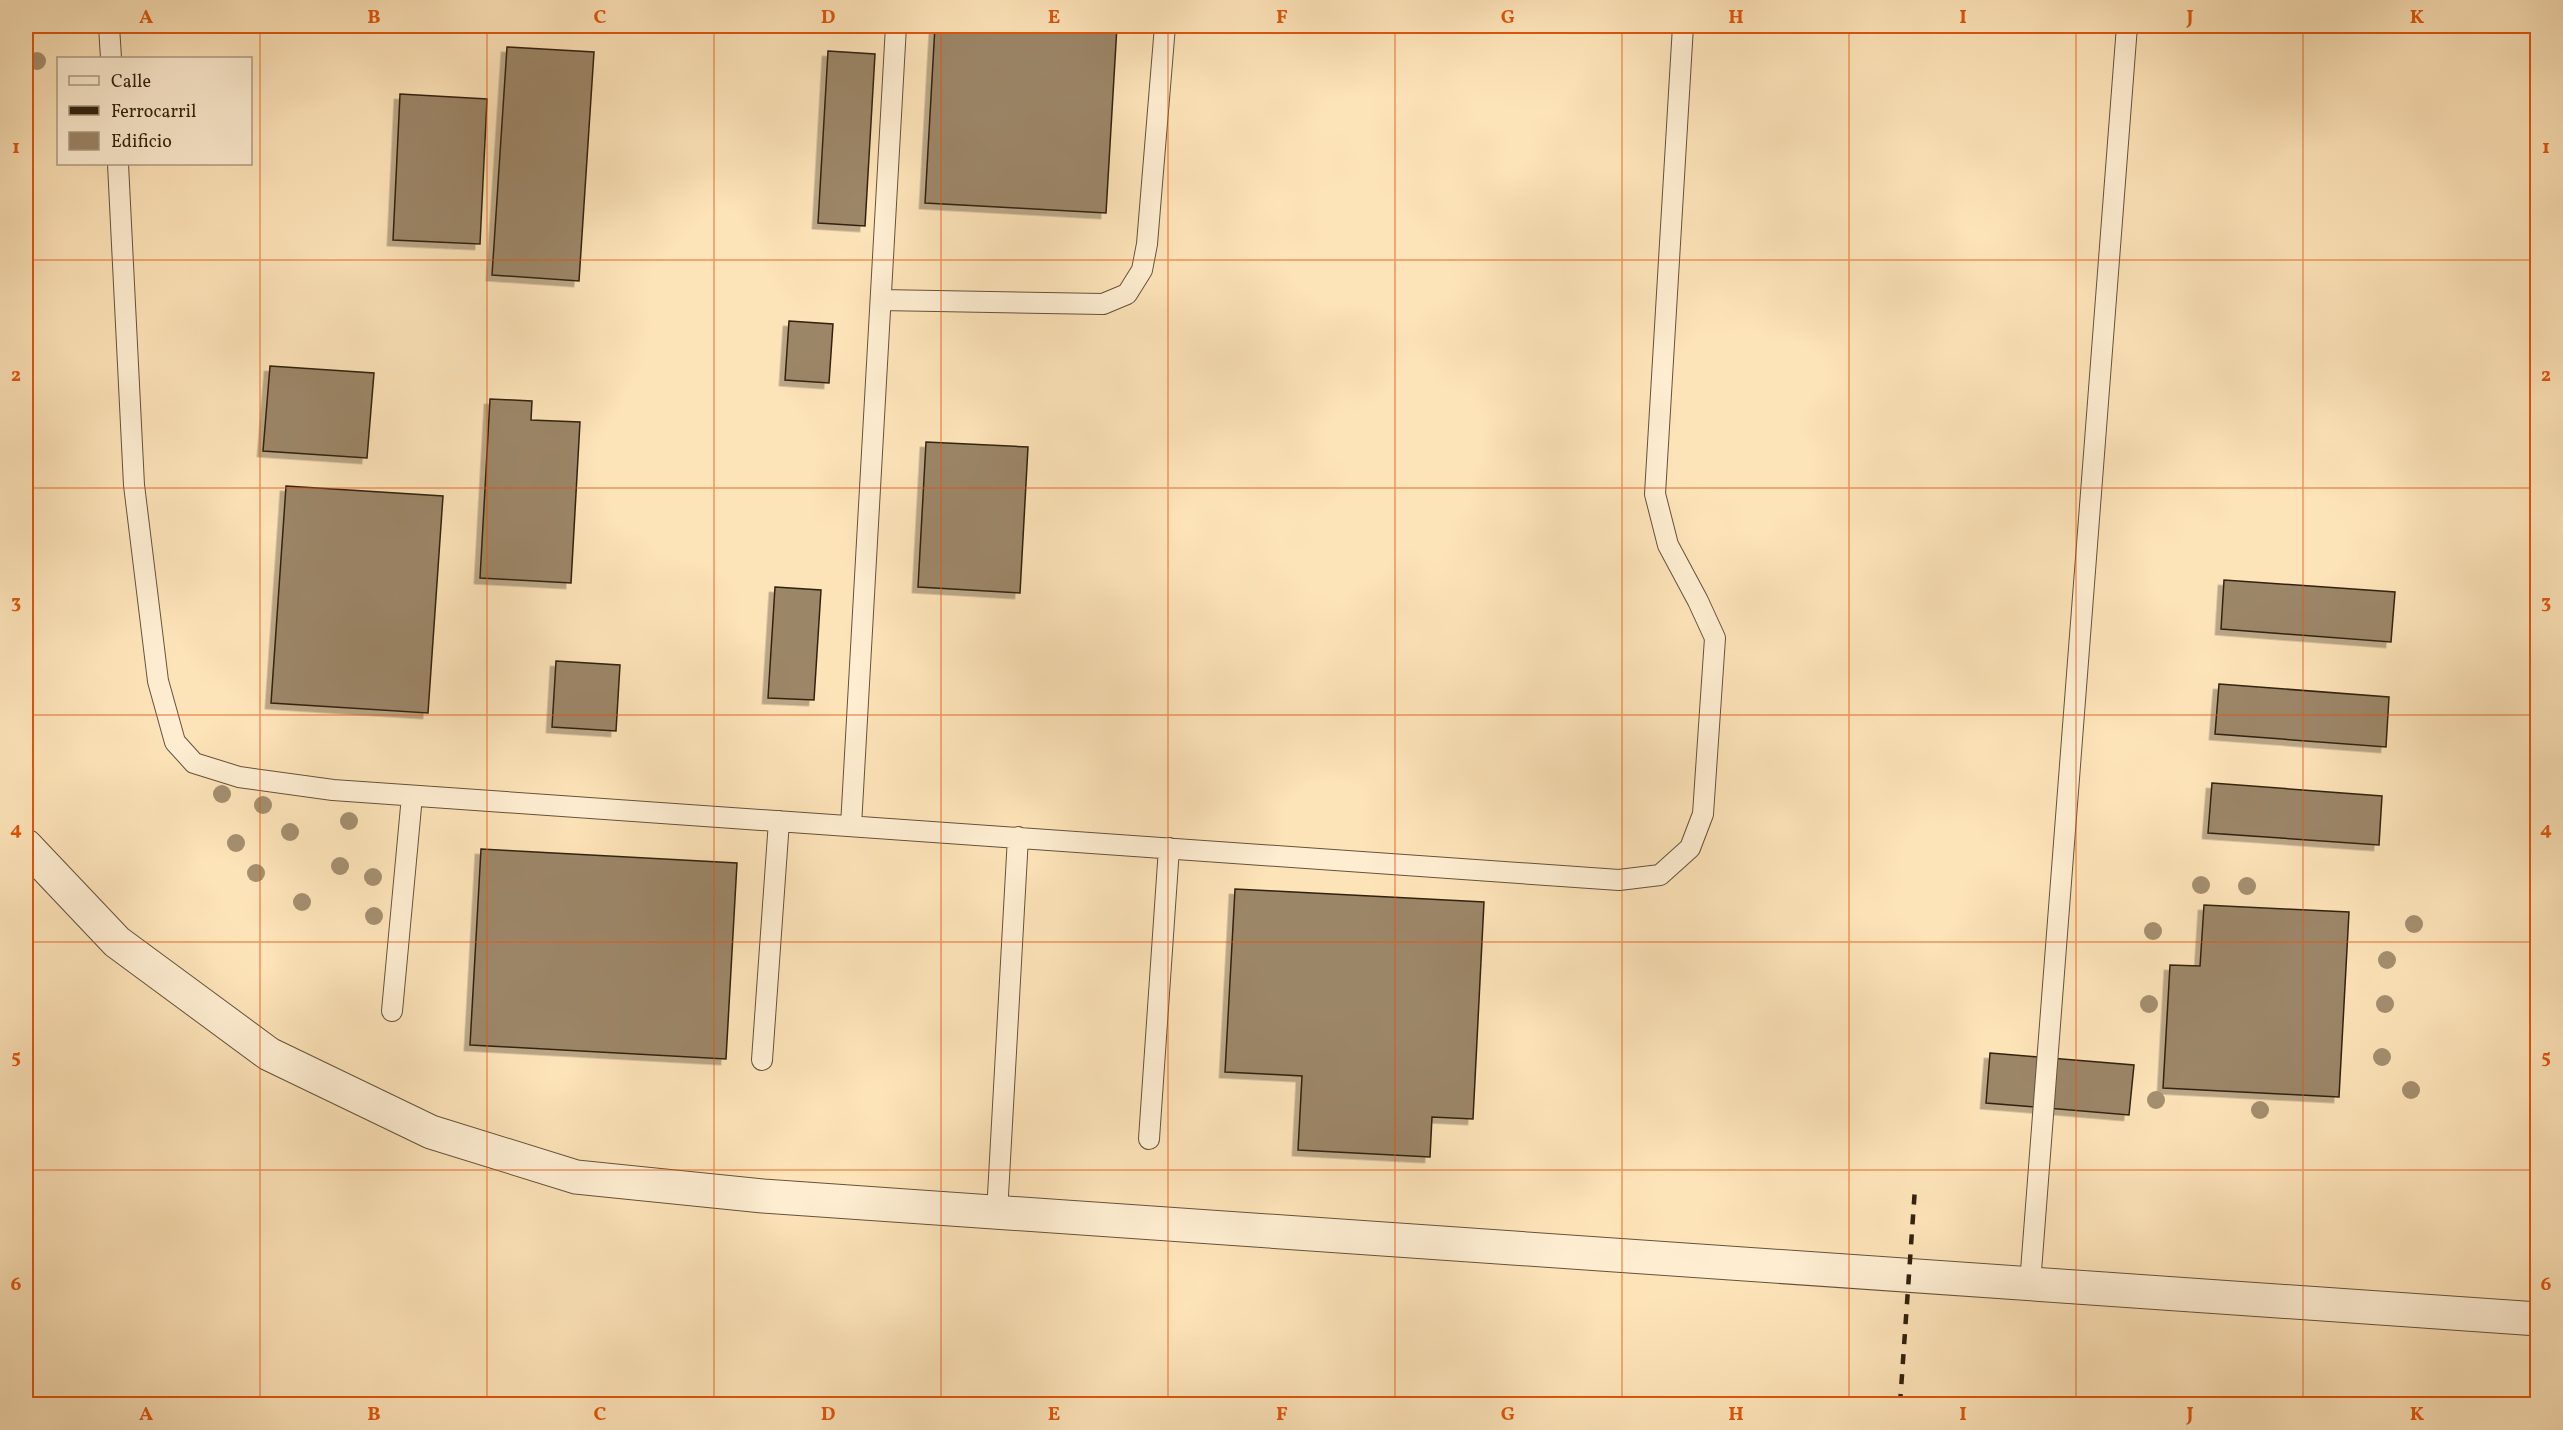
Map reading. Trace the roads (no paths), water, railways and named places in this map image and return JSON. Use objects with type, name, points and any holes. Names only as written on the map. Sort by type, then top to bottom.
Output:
[{"type":"street","points":[[26,846],[117,942],[268,1054],[431,1132],[576,1177],[763,1196],[997,1213],[2538,1319]]},
{"type":"lane","points":[[109,26],[111,57]]},
{"type":"lane","points":[[851,826],[896,26]]},
{"type":"lane","points":[[880,300],[1103,304],[1127,294],[1142,270],[1147,244],[1165,26]]},
{"type":"lane","points":[[118,165],[134,485],[158,681],[175,742],[194,763],[239,777],[333,790],[1619,880],[1660,875],[1690,848],[1703,814],[1715,638],[1668,545],[1655,494],[1683,26]]},
{"type":"lane","points":[[2030,1284],[2127,26]]},
{"type":"lane","points":[[392,1011],[412,795]]},
{"type":"lane","points":[[762,1060],[778,821]]},
{"type":"lane","points":[[997,1213],[1018,837]]},
{"type":"lane","points":[[1149,1139],[1169,848]]},
{"type":"railway","points":[[1900,1404],[1915,1188]]}]
